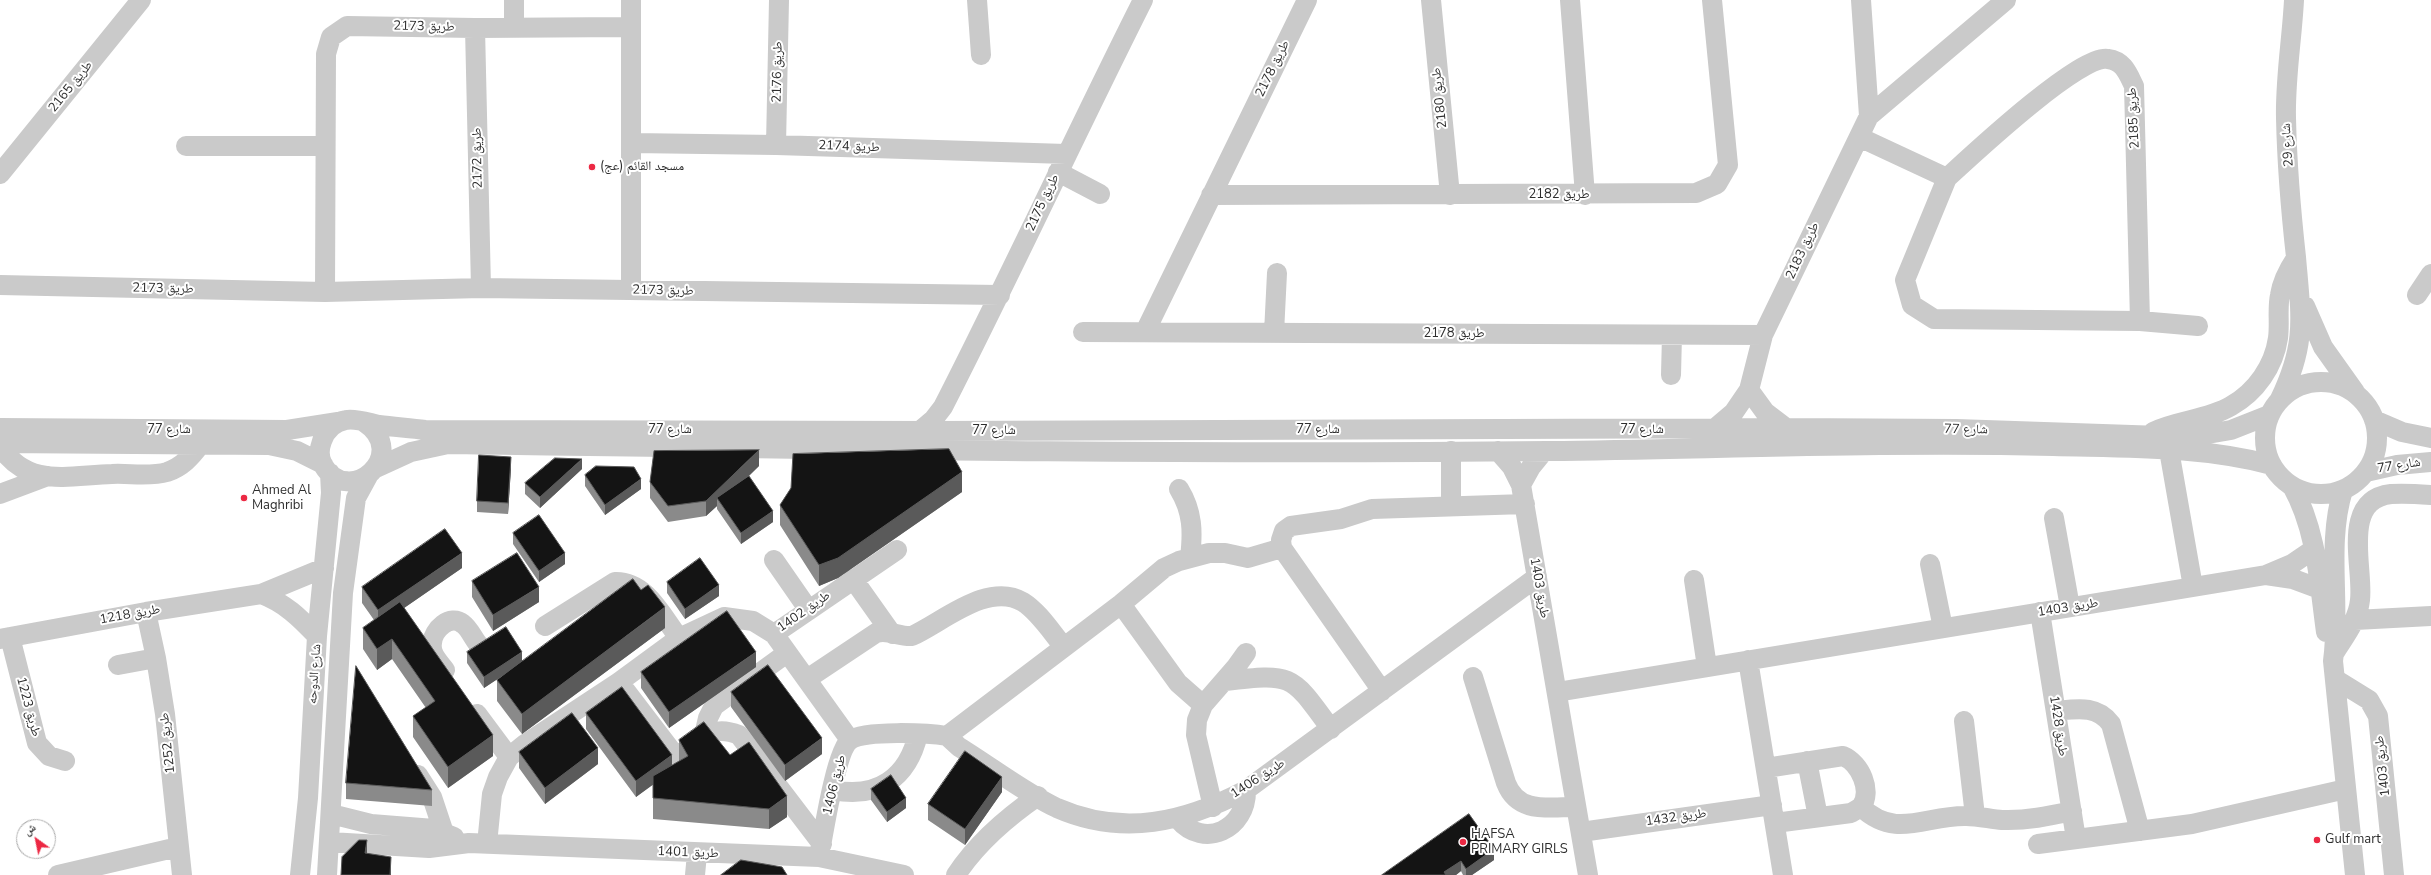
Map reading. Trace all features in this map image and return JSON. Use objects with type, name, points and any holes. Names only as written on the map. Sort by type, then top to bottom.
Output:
[{"type":"street","name":"طريق 2165","points":[[3,166],[141,0]]},
{"type":"street","points":[[514,0],[514,28]]},
{"type":"street","points":[[630,0],[629,27],[632,143],[631,290]]},
{"type":"street","name":"طريق 2176","points":[[776,145],[780,0]]},
{"type":"street","points":[[977,0],[981,55]]},
{"type":"street","name":"طريق 2175","points":[[920,431],[933,420],[943,407],[1000,295],[1062,163],[1143,0]]},
{"type":"street","name":"طريق 2178","points":[[1145,332],[1307,0]]},
{"type":"street","name":"طريق 2180","points":[[1431,0],[1450,195]]},
{"type":"street","points":[[1570,0],[1585,195]]},
{"type":"street","name":"طريق 2182","points":[[1211,195],[1585,195],[1696,193],[1717,184],[1728,165],[1712,0]]},
{"type":"street","name":"طريق 2183","points":[[1861,0],[1869,116]]},
{"type":"street","name":"طريق 2183","points":[[1714,429],[1734,412],[1749,390],[1763,335],[1818,217],[1869,116],[2006,0]]},
{"type":"street","name":"شارع 29","points":[[2275,407],[2292,370],[2299,346],[2301,321],[2300,290],[2296,258],[2286,117],[2294,0]]},
{"type":"street","name":"طريق 2173","points":[[325,292],[326,54],[332,37],[347,26],[475,28],[629,27]]},
{"type":"street","name":"طريق 2172","points":[[475,28],[481,288]]},
{"type":"street","name":"طريق 2185","points":[[2140,321],[2134,86],[2124,66],[2108,58],[2090,62],[2008,124],[1947,178],[1905,280],[1912,305],[1934,319],[2140,321],[2198,326]]},
{"type":"street","points":[[1859,137],[1947,178]]},
{"type":"street","name":"طريق 2174","points":[[632,143],[776,145],[1062,163]]},
{"type":"street","points":[[186,146],[325,146]]},
{"type":"street","points":[[1062,163],[1100,194]]},
{"type":"street","points":[[2146,435],[2171,424],[2215,414],[2231,407],[2245,397],[2257,385],[2274,356],[2278,339],[2280,295],[2289,270],[2296,258]]},
{"type":"street","points":[[1274,333],[1277,273]]},
{"type":"street","points":[[2417,295],[2431,274]]},
{"type":"street","name":"طريق 2173","points":[[0,285],[325,292],[481,288],[1000,295]]},
{"type":"street","name":"شارع 29","points":[[2300,290],[2306,310],[2323,347],[2359,396]]},
{"type":"street","name":"طريق 2178","points":[[1083,332],[1763,335]]},
{"type":"street","points":[[1671,375],[1672,335]]},
{"type":"street","points":[[2310,382],[2322,382],[2344,386],[2359,396],[2368,407],[2374,420],[2377,447],[2366,472],[2356,482],[2343,490],[2317,494],[2304,492],[2292,486],[2280,477],[2272,465],[2266,449],[2265,432],[2275,407],[2294,388],[2310,382]]},
{"type":"street","points":[[1749,390],[1765,412],[1786,428]]},
{"type":"street","points":[[943,407],[948,420],[958,431]]},
{"type":"street","name":"شارع 77","points":[[364,422],[425,430],[958,431],[1786,428],[1956,429],[2190,437],[2211,435],[2251,424],[2275,407]]},
{"type":"street","points":[[346,420],[364,422],[372,427],[381,442],[382,451],[372,472],[359,480],[348,481],[338,479],[326,469],[320,455],[324,436],[338,422],[346,420]]},
{"type":"street","name":"شارع 77","points":[[2374,420],[2402,432],[2431,438]]},
{"type":"street","name":"شارع 77","points":[[0,428],[287,430],[338,422]]},
{"type":"street","points":[[0,444],[19,466],[36,474],[48,476],[166,472],[191,457],[200,445]]},
{"type":"street","name":"شارع 77","points":[[0,444],[284,447],[297,451],[326,469]]},
{"type":"street","name":"شارع 77","points":[[372,472],[411,452],[448,444],[951,450],[1544,451],[1958,444],[2169,450],[2231,455],[2272,465]]},
{"type":"street","points":[[2169,450],[2193,587]]},
{"type":"street","points":[[1451,451],[1451,506]]},
{"type":"street","name":"طريق 1403","points":[[1498,451],[1512,467],[1521,485],[1588,875]]},
{"type":"street","points":[[1521,485],[1531,467],[1544,451]]},
{"type":"street","name":"شارع 77","points":[[2366,472],[2397,465],[2431,462]]},
{"type":"street","name":"شارع الدوحه","points":[[300,875],[308,798],[317,636],[331,493],[326,469]]},
{"type":"street","name":"شارع الدوحه","points":[[327,875],[343,592],[356,498],[372,472]]},
{"type":"street","points":[[0,494],[48,476]]},
{"type":"street","points":[[2292,486],[2307,516],[2314,549],[2327,643],[2334,664]]},
{"type":"street","points":[[1179,489],[1186,500],[1192,524],[1190,558]]},
{"type":"street","points":[[2343,490],[2336,518],[2334,664],[2355,875]]},
{"type":"street","points":[[2334,664],[2355,620],[2360,600],[2358,531],[2364,511],[2371,504],[2390,494],[2431,494]]},
{"type":"street","points":[[1382,691],[1282,548],[1283,535],[1291,526],[1341,519],[1382,508],[1525,504]]},
{"type":"street","points":[[2054,518],[2070,607]]},
{"type":"street","points":[[948,736],[1121,604],[1164,568],[1190,558],[1217,552],[1255,557],[1282,548]]},
{"type":"street","name":"طريق 1403","points":[[1557,692],[2266,575],[2292,564],[2314,549]]},
{"type":"street","name":"طريق 1402","points":[[774,634],[808,609],[897,550]]},
{"type":"street","points":[[774,560],[808,609]]},
{"type":"street","points":[[1930,564],[1943,628]]},
{"type":"street","name":"طريق 1218","points":[[5,638],[146,612],[261,594],[324,568]]},
{"type":"street","name":"طريق 1403","points":[[2266,575],[2293,579],[2320,589]]},
{"type":"street","name":"طريق 1406","points":[[820,851],[840,755],[850,740],[867,734],[918,734],[948,736],[959,747],[1038,796],[1057,807],[1093,820],[1130,822],[1178,819],[1214,807],[1246,790],[1537,577]]},
{"type":"street","points":[[853,579],[892,634]]},
{"type":"street","points":[[1694,580],[1707,667]]},
{"type":"street","points":[[545,626],[615,582],[625,582],[643,591],[679,638]]},
{"type":"street","points":[[261,594],[286,606],[317,636]]},
{"type":"street","points":[[807,680],[876,633],[884,632],[906,637],[917,633],[983,598],[997,595],[1010,597],[1023,602],[1034,611],[1064,647]]},
{"type":"street","points":[[1121,604],[1178,682],[1203,705]]},
{"type":"street","name":"طريق 1252","points":[[146,612],[166,714],[178,847],[182,875]]},
{"type":"street","name":"طريق 1428","points":[[2040,612],[2076,839]]},
{"type":"street","points":[[2355,620],[2431,616]]},
{"type":"street","points":[[478,843],[498,777],[509,757],[525,744],[618,682],[679,638],[724,617],[753,621],[774,634],[850,740]]},
{"type":"street","points":[[478,644],[462,623],[444,622],[435,632],[432,644],[433,655],[509,757]]},
{"type":"street","name":"طريق 1223","points":[[5,638],[37,743],[49,756],[65,762]]},
{"type":"street","points":[[704,735],[708,718],[714,706],[787,653]]},
{"type":"street","points":[[1214,807],[1196,735],[1197,720],[1203,705],[1225,681],[1246,653]]},
{"type":"street","points":[[340,657],[357,682]]},
{"type":"street","points":[[118,665],[156,658]]},
{"type":"street","points":[[1748,660],[1783,875]]},
{"type":"street","name":"طريق 1403","points":[[2334,664],[2369,700],[2378,716],[2394,875]]},
{"type":"street","points":[[1225,681],[1273,677],[1293,682],[1306,694],[1331,729]]},
{"type":"street","points":[[1472,677],[1506,783],[1513,798],[1518,802],[1531,806],[1576,807]]},
{"type":"street","points":[[618,682],[674,754],[682,754],[704,735],[719,731],[739,735],[820,851]]},
{"type":"street","points":[[2056,711],[2092,710],[2106,718],[2111,724],[2140,831]]},
{"type":"street","points":[[1964,721],[1975,816]]},
{"type":"street","points":[[833,790],[862,792],[889,782],[909,761],[918,734]]},
{"type":"street","points":[[1766,768],[1806,761],[1837,756],[1854,762],[1860,772],[1866,792],[1862,807],[1851,813],[1818,817],[1806,761]]},
{"type":"street","points":[[407,759],[432,798],[444,833]]},
{"type":"street","points":[[2038,844],[2192,824],[2346,789]]},
{"type":"street","points":[[1178,819],[1192,831],[1201,833],[1221,831],[1231,826],[1244,810],[1246,790]]},
{"type":"street","points":[[956,875],[987,838],[1020,808],[1038,796]]},
{"type":"street","points":[[308,798],[315,820],[330,842]]},
{"type":"street","points":[[1862,807],[1877,819],[1896,824],[1917,824],[1955,816],[1975,816],[2016,820],[2072,811]]},
{"type":"street","name":"طريق 1401","points":[[331,814],[371,824],[434,829],[478,843]]},
{"type":"street","name":"طريق 1432","points":[[1581,832],[1773,814],[1818,817]]},
{"type":"street","name":"طريق 1401","points":[[330,842],[429,848],[478,843],[697,854],[820,851],[904,875]]},
{"type":"street","points":[[58,875],[178,847]]},
{"type":"street","points":[[695,875],[697,854]]},
{"type":"building","points":[[949,449],[962,472],[838,558],[819,565],[780,505],[791,488],[793,454]]},
{"type":"building","points":[[759,450],[706,501],[668,506],[650,482],[654,451]]},
{"type":"building","points":[[479,455],[511,457],[508,503],[477,501]]},
{"type":"building","points":[[555,458],[582,459],[540,497],[525,483]]},
{"type":"building","points":[[596,466],[634,467],[641,479],[605,505],[585,475]]},
{"type":"building","points":[[749,476],[773,511],[741,533],[717,498]]},
{"type":"building","points":[[539,515],[565,553],[539,571],[513,533]]},
{"type":"building","points":[[445,529],[462,553],[378,610],[362,587]]},
{"type":"building","points":[[517,553],[539,587],[493,615],[472,581]]},
{"type":"building","points":[[700,558],[719,585],[685,609],[667,582]]},
{"type":"building","points":[[633,579],[641,590],[648,585],[665,607],[522,714],[497,680]]},
{"type":"building","points":[[400,602],[493,735],[448,767],[413,716],[435,701],[392,639],[377,649],[363,628]]},
{"type":"building","points":[[727,611],[756,652],[669,712],[641,672]]},
{"type":"building","points":[[506,627],[522,652],[484,677],[467,652]]},
{"type":"building","points":[[768,665],[822,738],[785,765],[731,692]]},
{"type":"building","points":[[356,666],[432,790],[346,783]]},
{"type":"building","points":[[622,687],[672,755],[636,781],[586,713]]},
{"type":"building","points":[[572,713],[598,748],[545,788],[519,752]]},
{"type":"building","points":[[704,722],[730,755],[749,742],[787,796],[769,809],[653,798],[653,776],[688,756],[679,740]]},
{"type":"building","points":[[965,751],[1002,777],[965,829],[928,804]]},
{"type":"building","points":[[891,775],[906,798],[887,812],[871,789]]},
{"type":"building","name":"HAFSA PRIMARY GIRLS","points":[[1469,814],[1494,849],[1466,869],[1461,861],[1444,872],[1446,875],[1382,875]]},
{"type":"building","points":[[359,840],[367,840],[365,853],[391,857],[390,875],[341,875],[342,857]]},
{"type":"building","points":[[741,860],[782,867],[787,875],[721,875]]},
{"type":"place","name":"مسجد القائم (عج)","points":[[592,167]]},
{"type":"place","name":"Ahmed Al Maghribi","points":[[244,498]]},
{"type":"place","name":"Gulf mart","points":[[2317,840]]},
{"type":"place","name":"HAFSA PRIMARY GIRLS","points":[[1463,842]]}]
